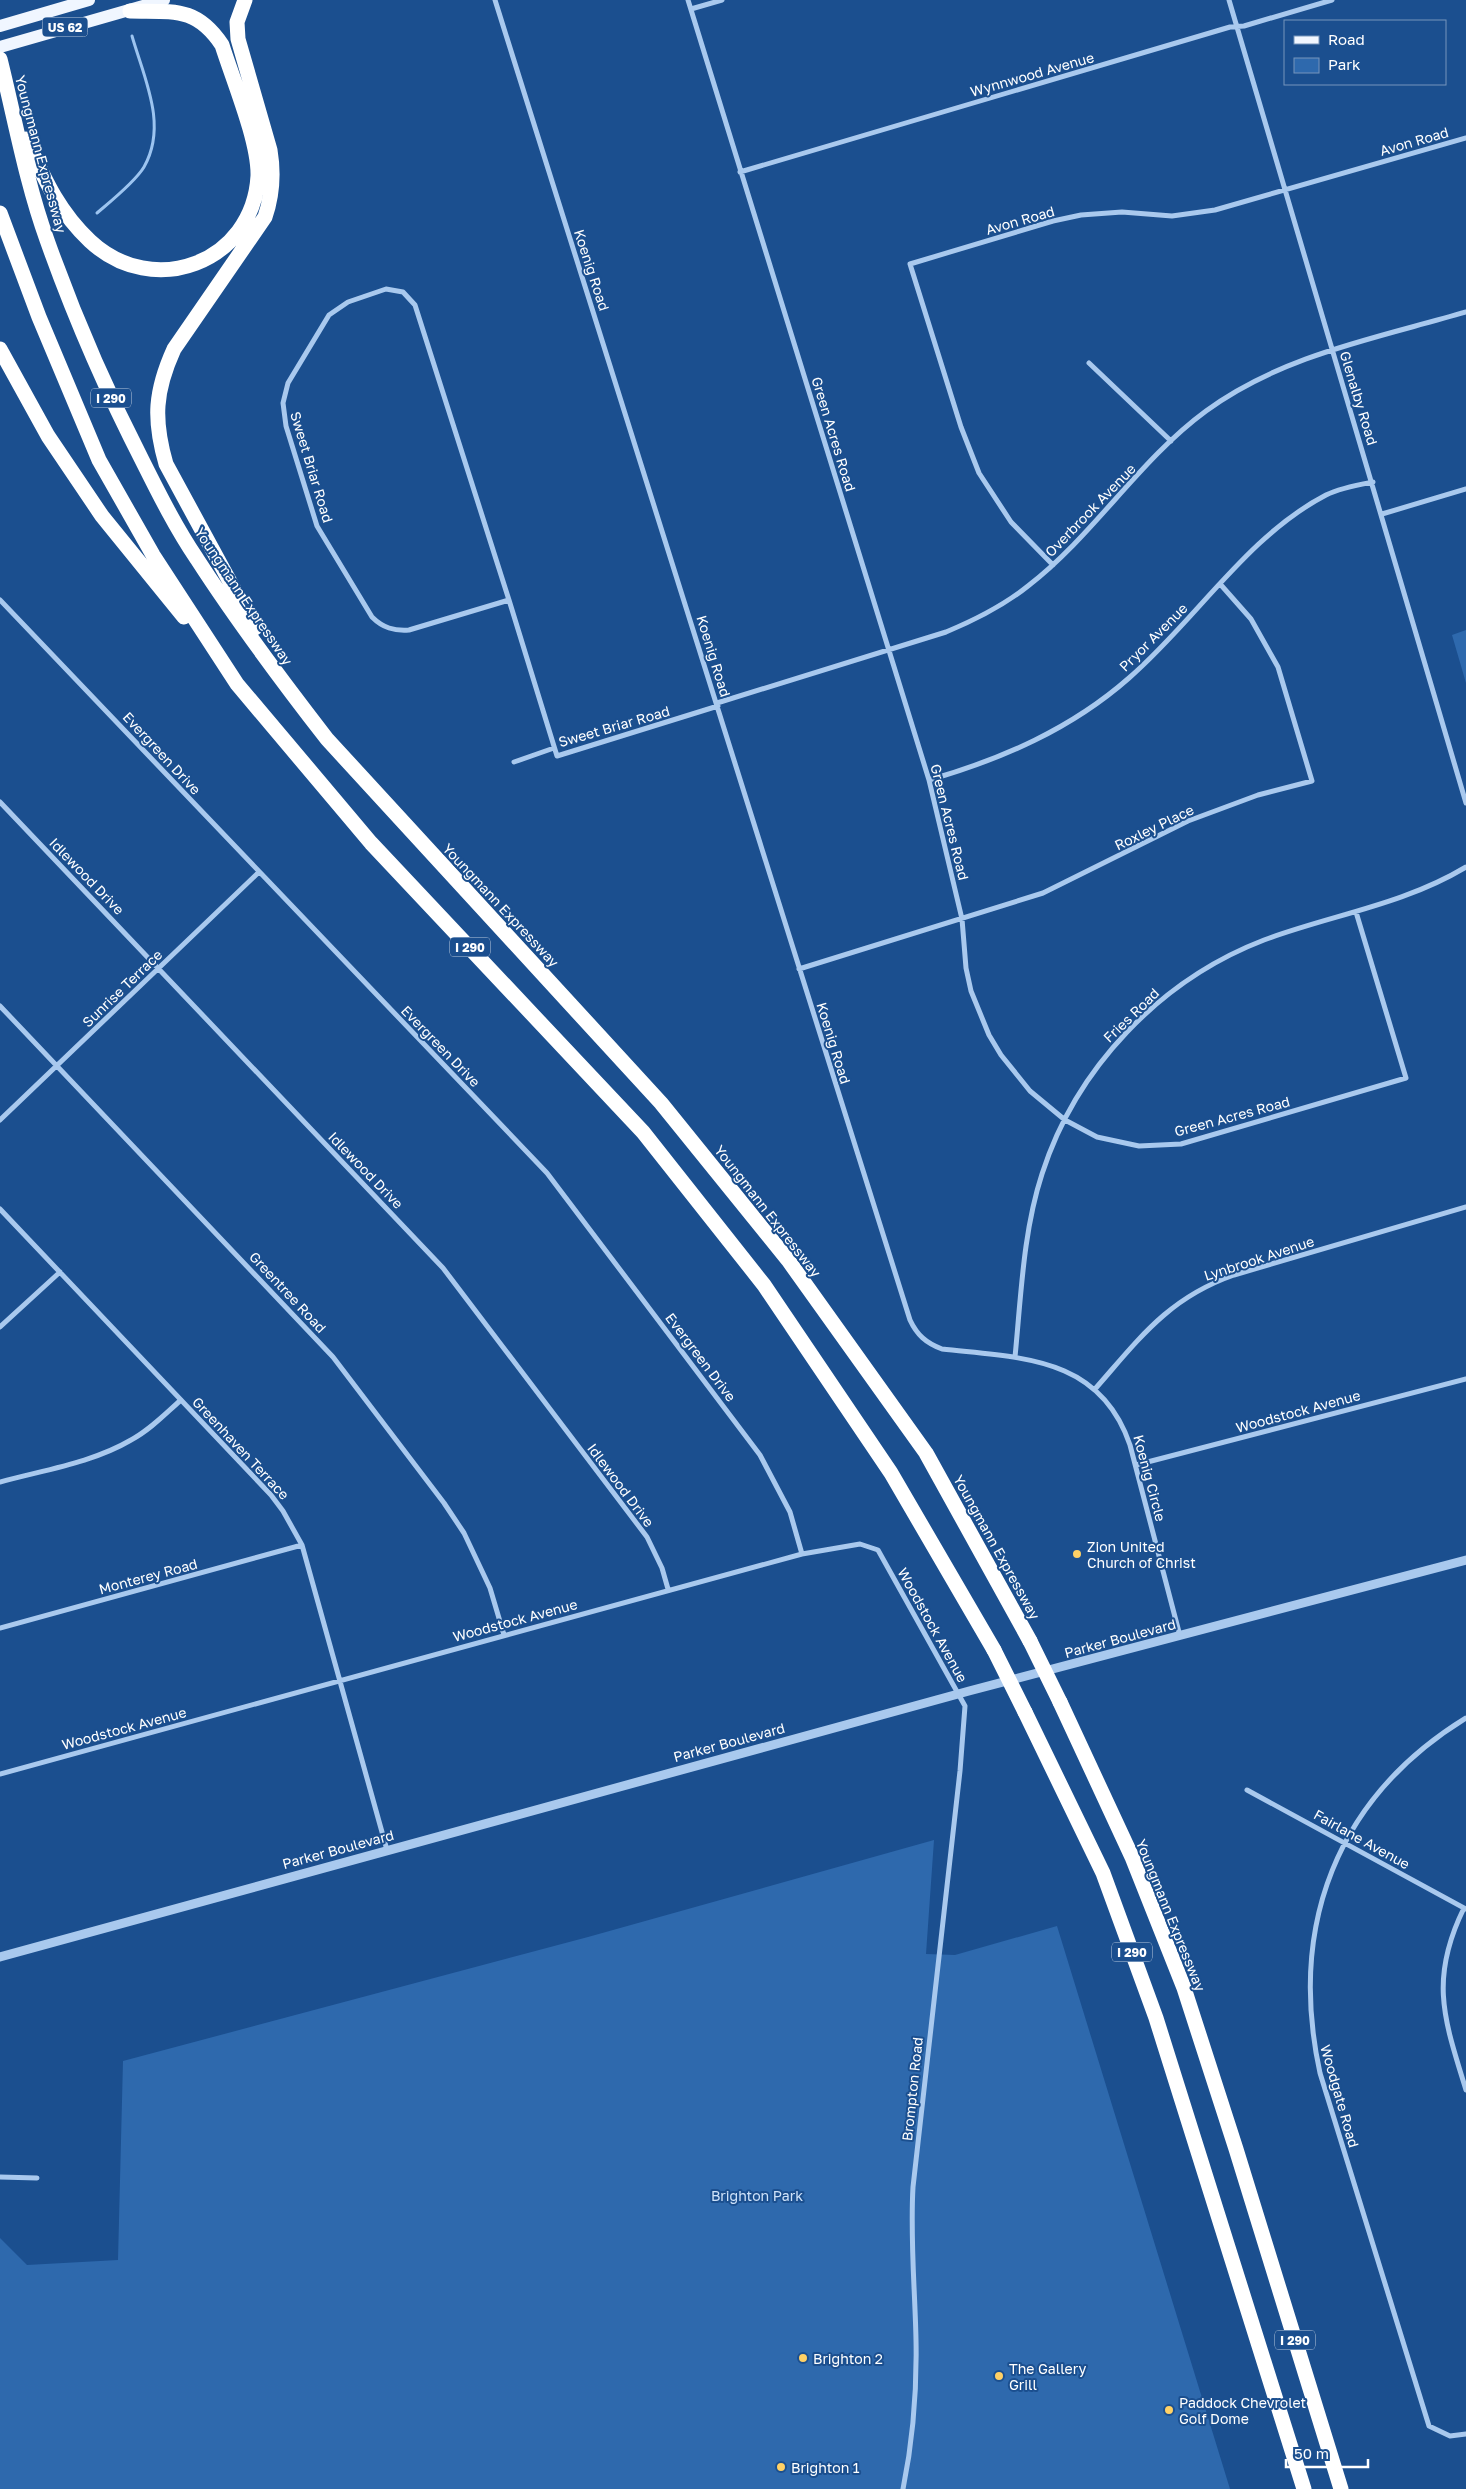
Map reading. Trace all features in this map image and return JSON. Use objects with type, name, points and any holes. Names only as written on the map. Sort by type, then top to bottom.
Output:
[{"type":"highway","points":[[245,0],[237,22],[238,39],[270,150],[273,178],[270,202],[266,217],[174,349],[164,372],[159,391],[157,425],[166,464],[283,683]]},
{"type":"highway","points":[[13,110],[52,195],[91,242],[113,258],[144,268],[172,270],[197,264],[222,249],[248,216],[255,196],[258,176],[257,154],[222,45],[209,27],[195,17],[177,12],[130,10]]},
{"type":"highway","name":"Youngmann Expressway","points":[[0,59],[29,182],[46,240],[92,355],[117,411],[156,488],[196,558],[283,683],[327,739],[661,1103],[788,1260],[926,1453],[1030,1641],[1132,1857],[1184,1988],[1341,2489]]},
{"type":"highway","name":"I 290","points":[[0,213],[39,317],[100,460],[153,555],[237,684],[371,843],[643,1132],[764,1285],[891,1472],[994,1650],[1103,1873],[1156,2018],[1304,2489]]},
{"type":"highway","points":[[0,349],[48,436],[102,516],[237,684]]},
{"type":"main road","name":"US 62","points":[[0,26],[89,0]]},
{"type":"main road","name":"US 62","points":[[0,47],[164,0]]},
{"type":"street","name":"Koenig Road","points":[[495,0],[910,1320]]},
{"type":"street","name":"Green Acres Road","points":[[688,0],[929,780],[962,919],[966,968],[971,991],[989,1035],[1001,1055],[1030,1091],[1065,1120],[1097,1137],[1118,1143],[1160,1146],[1180,1144],[1406,1078],[1356,912]]},
{"type":"street","points":[[691,9],[722,0]]},
{"type":"street","name":"Glenalby Road","points":[[1229,0],[1373,482],[1466,803]]},
{"type":"street","name":"Wynnwood Avenue","points":[[740,172],[1237,26],[1332,0]]},
{"type":"street","name":"Avon Road","points":[[1052,565],[1011,522],[979,473],[961,427],[910,264],[1053,221],[1081,215],[1099,212],[1172,216],[1197,214],[1466,138]]},
{"type":"street","name":"Sweet Briar Road","points":[[508,600],[409,630],[389,629],[372,617],[323,539],[286,426],[283,403],[288,383],[324,322],[338,307],[386,289],[403,292],[415,305],[508,600],[554,748],[557,756],[717,705]]},
{"type":"street","name":"Overbrook Avenue","points":[[717,705],[946,632],[975,620],[1028,586],[1052,565],[1171,441],[1205,412],[1251,381],[1292,363],[1466,312]]},
{"type":"street","points":[[1089,362],[1171,441]]},
{"type":"street","name":"Pryor Avenue","points":[[929,780],[1004,756],[1053,732],[1080,715],[1135,673],[1260,543],[1302,509],[1334,492],[1373,482]]},
{"type":"street","points":[[1382,514],[1466,489]]},
{"type":"street","name":"Roxley Place","points":[[799,969],[1002,907],[1062,884],[1188,821],[1223,807],[1312,781],[1278,667],[1251,620],[1221,585]]},
{"type":"street","name":"Evergreen Drive","points":[[0,600],[547,1173],[760,1455],[790,1512],[802,1554]]},
{"type":"street","points":[[514,762],[554,748]]},
{"type":"street","name":"Idlewood Drive","points":[[0,802],[443,1268],[647,1537],[662,1568],[668,1589]]},
{"type":"street","name":"Fries Road","points":[[1015,1357],[1033,1206],[1044,1168],[1065,1120],[1090,1077],[1114,1046],[1169,994],[1213,964],[1254,944],[1424,890],[1466,867]]},
{"type":"street","name":"Sunrise Terrace","points":[[0,1120],[259,872]]},
{"type":"street","name":"Greentree Road","points":[[0,1006],[333,1356],[444,1503],[464,1533],[490,1588],[504,1634]]},
{"type":"street","name":"Lynbrook Avenue","points":[[1095,1389],[1147,1329],[1166,1311],[1198,1290],[1234,1275],[1466,1207]]},
{"type":"street","name":"Greenhaven Terrace","points":[[0,1209],[271,1495],[283,1510],[302,1545],[387,1850]]},
{"type":"street","points":[[0,1327],[60,1272]]},
{"type":"street","name":"Koenig Circle","points":[[910,1320],[923,1339],[942,1349],[1015,1357],[1052,1364],[1068,1371],[1095,1389],[1112,1408],[1123,1426],[1136,1465],[1180,1636]]},
{"type":"street","name":"Woodstock Avenue","points":[[1136,1465],[1466,1378]]},
{"type":"street","points":[[0,1482],[99,1455],[116,1448],[152,1426],[181,1400]]},
{"type":"street","name":"Woodstock Avenue","points":[[0,1774],[668,1589],[802,1554],[860,1544],[878,1550],[885,1560],[958,1694]]},
{"type":"street","name":"Monterey Road","points":[[0,1628],[302,1545]]},
{"type":"street","name":"Parker Boulevard","points":[[0,1956],[958,1694],[1466,1560]]},
{"type":"street","name":"Brompton Road","points":[[903,2489],[910,2448],[916,2375],[916,2317],[911,2255],[913,2187],[960,1771],[964,1706],[958,1694]]},
{"type":"street","name":"Woodgate Road","points":[[1466,1718],[1423,1747],[1399,1769],[1375,1797],[1345,1843],[1324,1892],[1314,1932],[1309,1988],[1313,2041],[1320,2073],[1429,2426],[1450,2436],[1466,2434]]},
{"type":"street","name":"Fairlane Avenue","points":[[1248,1790],[1465,1908]]},
{"type":"street","points":[[1465,1908],[1450,1941],[1443,1987],[1446,2028],[1466,2090]]},
{"type":"street","points":[[0,2177],[37,2178]]},
{"type":"green space","points":[[1466,630],[1466,683],[1452,635]]},
{"type":"green space","name":"Brighton Park","points":[[934,1840],[926,1954],[955,1955],[1057,1926],[1230,2489],[0,2489],[0,2238],[27,2265],[118,2260],[123,2061],[588,1937]]},
{"type":"waterway","points":[[97,213],[135,179],[144,167],[151,151],[154,135],[152,101],[132,36]]},
{"type":"place","name":"Zion United Church of Christ","points":[[1077,1554]]},
{"type":"place","name":"Brighton 2","points":[[803,2358]]},
{"type":"place","name":"The Gallery Grill","points":[[999,2376]]},
{"type":"place","name":"Paddock Chevrolet Golf Dome","points":[[1169,2410]]},
{"type":"place","name":"Brighton 1","points":[[781,2467]]}]
